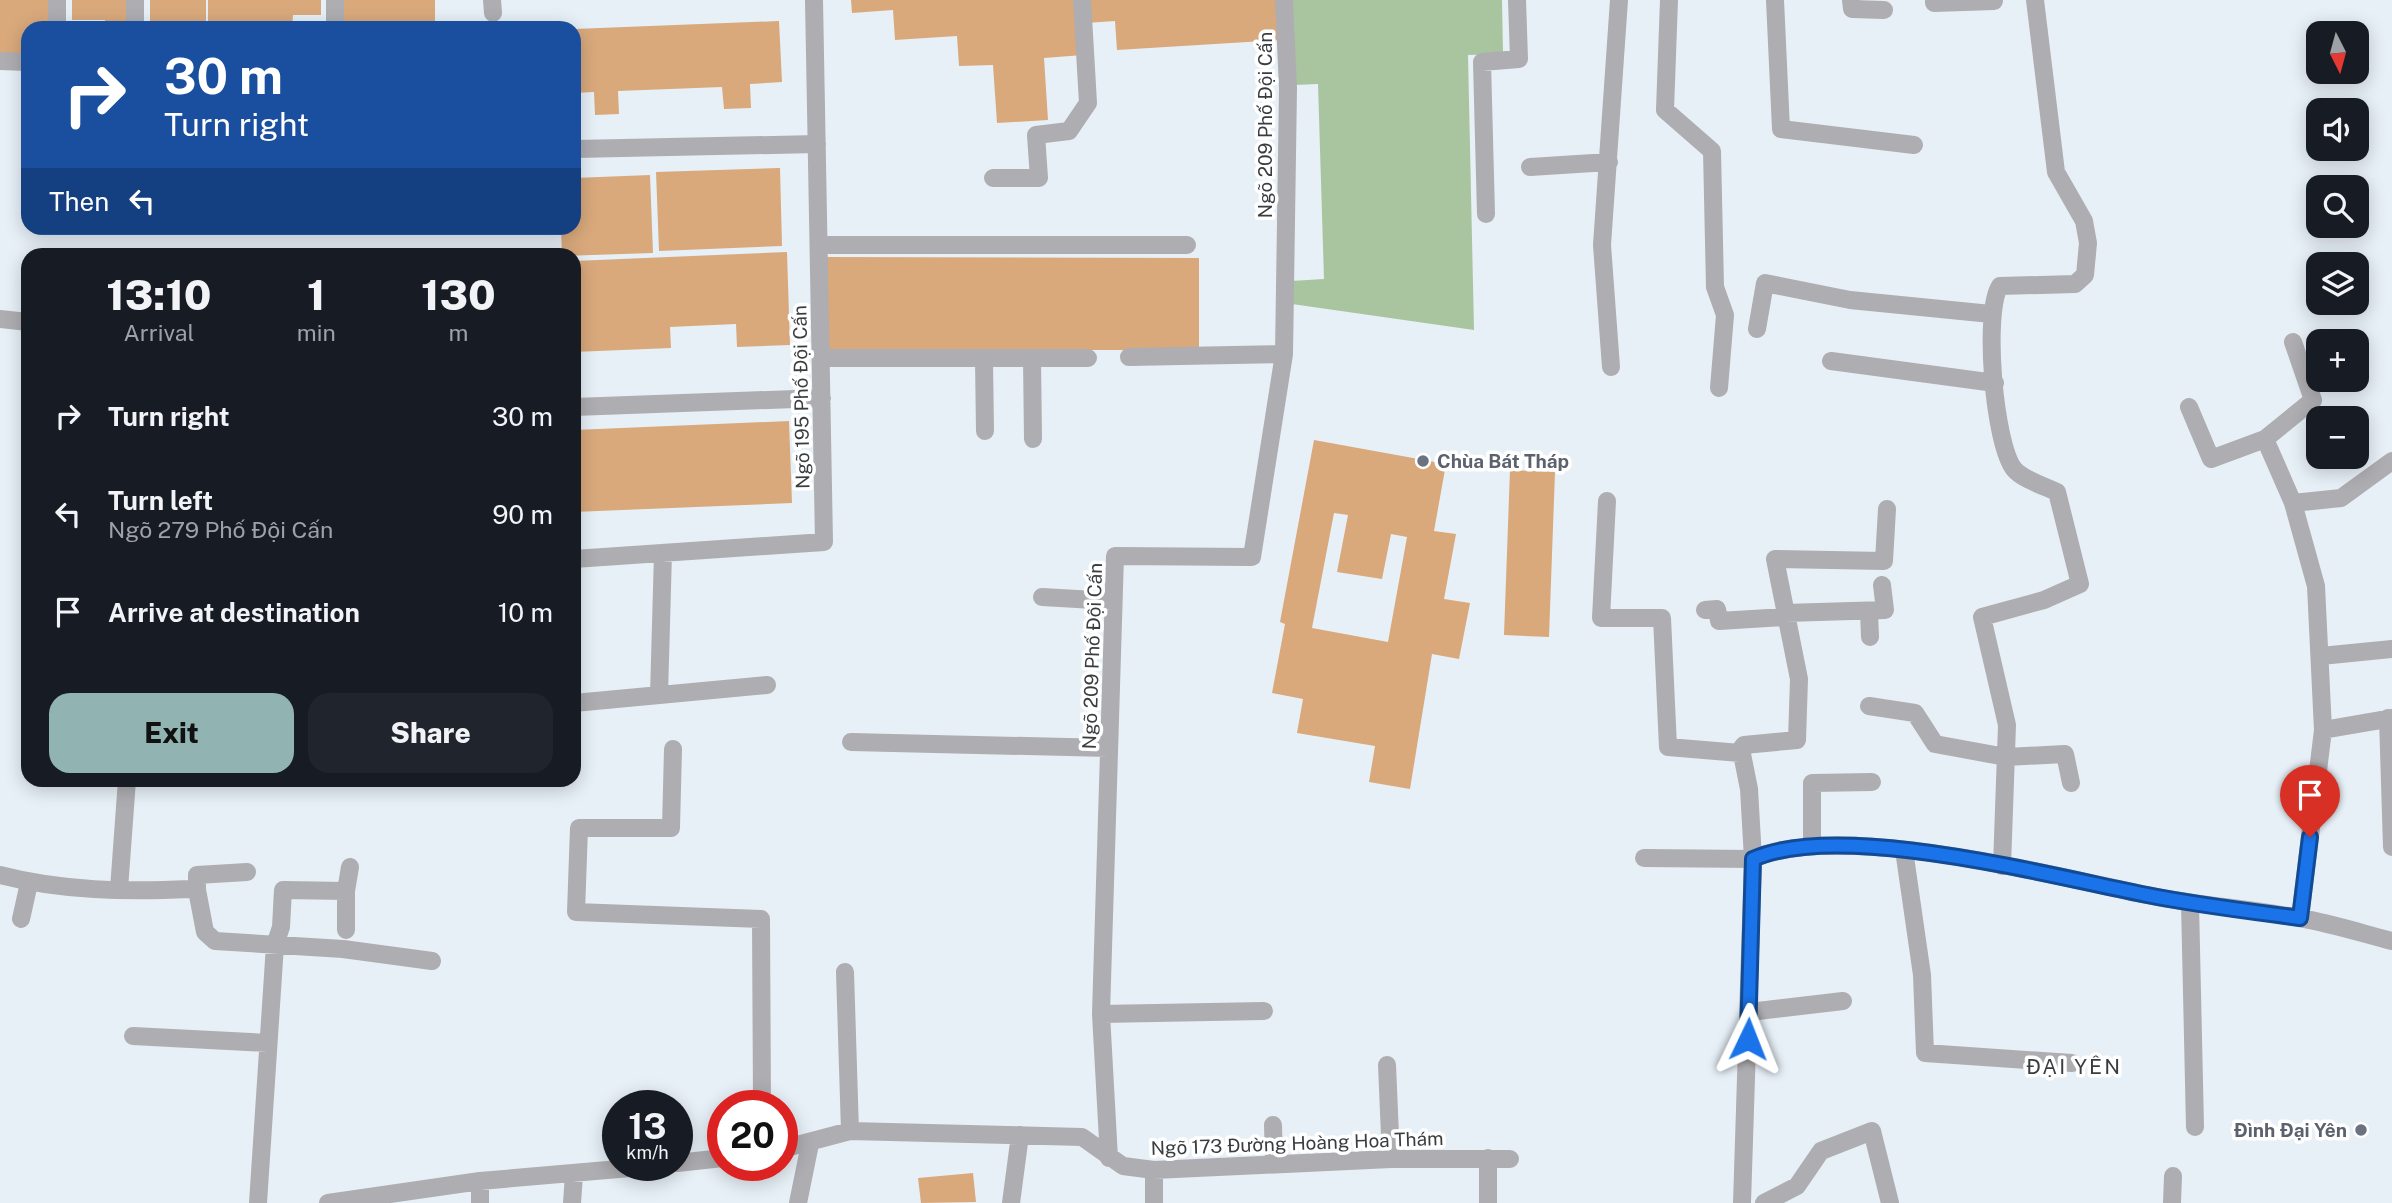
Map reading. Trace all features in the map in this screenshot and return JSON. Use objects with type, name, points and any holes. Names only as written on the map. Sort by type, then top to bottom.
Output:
[{"type":"street","points":[[57,0],[57,21]]},
{"type":"street","points":[[135,0],[135,21]]},
{"type":"street","points":[[335,0],[335,21]]},
{"type":"street","name":"Ngõ 195 Phố Đội Cấn","points":[[581,559],[824,542],[814,0]]},
{"type":"street","points":[[993,178],[1039,178],[1036,135],[1069,131],[1088,103],[1082,0]]},
{"type":"street","name":"Ngõ 209 Phố Đội Cấn","points":[[1109,1158],[1101,1014],[1115,556],[1252,557],[1284,354],[1289,88],[1284,0]]},
{"type":"street","points":[[1486,214],[1482,62],[1519,59],[1517,0]]},
{"type":"street","points":[[1611,367],[1602,245],[1619,0]]},
{"type":"street","points":[[1668,0],[1665,110],[1712,151],[1715,287],[1725,315],[1719,388]]},
{"type":"street","points":[[1775,0],[1781,129],[1914,145]]},
{"type":"street","points":[[1851,0],[1852,9],[1884,10]]},
{"type":"street","points":[[1934,0],[1934,3],[1994,1]]},
{"type":"street","points":[[2001,866],[2007,725],[1982,617],[2044,600],[2080,584],[2057,492],[2016,472],[2004,452],[1995,383],[1991,314],[1993,296],[2000,286],[2075,284],[2085,275],[2088,243],[2084,221],[2056,172],[2035,0]]},
{"type":"street","points":[[0,61],[21,62]]},
{"type":"street","points":[[581,149],[817,144]]},
{"type":"street","points":[[1530,167],[1609,162]]},
{"type":"street","points":[[819,245],[1187,245]]},
{"type":"street","points":[[1757,329],[1765,283],[1850,300],[1991,314]]},
{"type":"street","points":[[0,319],[21,321]]},
{"type":"street","points":[[2189,407],[2211,459],[2266,439],[2313,400],[2293,342]]},
{"type":"street","points":[[1129,357],[1284,354]]},
{"type":"street","points":[[821,358],[1088,358]]},
{"type":"street","points":[[1032,358],[1033,439]]},
{"type":"street","points":[[984,359],[985,431]]},
{"type":"street","points":[[1830,361],[1995,383]]},
{"type":"street","points":[[581,407],[822,398]]},
{"type":"street","points":[[2266,439],[2293,503],[2316,586],[2321,656],[2323,730],[2300,918]]},
{"type":"street","points":[[2293,503],[2341,498],[2392,461]]},
{"type":"street","points":[[1607,501],[1601,618],[1662,618],[1668,747],[1740,753]]},
{"type":"street","points":[[1742,1203],[1753,859],[1749,789],[1740,753],[1744,746],[1797,740],[1798,679],[1775,559],[1884,561],[1887,509]]},
{"type":"street","points":[[659,695],[663,553]]},
{"type":"street","points":[[1704,610],[1717,609],[1719,621],[1885,610],[1882,586]]},
{"type":"street","points":[[1042,597],[1112,601]]},
{"type":"street","points":[[1869,611],[1870,637]]},
{"type":"street","points":[[2321,656],[2392,649]]},
{"type":"street","points":[[581,702],[766,685]]},
{"type":"street","points":[[1869,706],[1915,713],[1935,744],[2006,757],[2065,754],[2071,783]]},
{"type":"street","points":[[2323,730],[2390,718],[2392,847]]},
{"type":"street","points":[[851,742],[1109,748]]},
{"type":"street","points":[[673,749],[671,828],[579,828],[576,912],[761,919],[762,1090]]},
{"type":"street","points":[[1812,846],[1812,783],[1872,782]]},
{"type":"street","points":[[119,889],[126,787]]},
{"type":"street","points":[[1644,858],[1753,859],[1774,850],[1812,846],[1904,850],[2190,903],[2300,918],[2392,941]]},
{"type":"street","points":[[1904,850],[1922,975],[1925,1053],[2072,1062]]},
{"type":"street","points":[[346,930],[346,891],[350,867]]},
{"type":"street","points":[[247,872],[197,875],[205,932],[215,941],[343,949],[432,961]]},
{"type":"street","points":[[0,875],[29,883],[119,889],[197,890]]},
{"type":"street","points":[[21,919],[29,883]]},
{"type":"street","points":[[258,1203],[275,945],[281,927],[283,890],[346,891]]},
{"type":"street","points":[[2190,903],[2195,1127]]},
{"type":"street","points":[[845,972],[850,1131]]},
{"type":"street","points":[[1749,1012],[1843,1001]]},
{"type":"street","points":[[1101,1014],[1264,1010]]},
{"type":"street","points":[[133,1036],[268,1043]]},
{"type":"street","points":[[1387,1065],[1391,1159]]},
{"type":"street","points":[[1273,1125],[1274,1164]]},
{"type":"street","name":"Ngõ 173 Đường Hoàng Hoa Thám","points":[[798,1146],[850,1131],[1082,1137],[1123,1166],[1154,1170],[1391,1159],[1510,1159]]},
{"type":"street","points":[[1764,1203],[1797,1186],[1821,1151],[1872,1131],[1890,1203]]},
{"type":"street","points":[[1011,1203],[1020,1135]]},
{"type":"street","points":[[799,1203],[810,1144]]},
{"type":"street","points":[[1488,1158],[1488,1203]]},
{"type":"street","points":[[1154,1170],[1154,1203]]},
{"type":"street","points":[[328,1203],[480,1181],[602,1172]]},
{"type":"street","points":[[572,1203],[573,1175]]},
{"type":"street","points":[[2172,1203],[2173,1176]]},
{"type":"street","points":[[480,1181],[480,1203]]},
{"type":"green space","points":[[1291,0],[1502,0],[1503,54],[1468,55],[1474,330],[1292,304],[1291,281],[1324,279],[1318,84],[1293,85]]},
{"type":"building","points":[[0,0],[51,0],[51,21],[21,21],[21,54],[0,54]]},
{"type":"building","points":[[72,0],[127,0],[127,21],[72,20]]},
{"type":"building","points":[[150,0],[206,0],[206,21],[150,21]]},
{"type":"building","points":[[208,0],[321,0],[321,15],[293,15],[293,21],[208,21]]},
{"type":"building","points":[[343,0],[435,0],[435,21],[343,21]]},
{"type":"building","points":[[851,0],[1080,0],[1083,55],[1044,58],[1048,120],[997,123],[993,65],[959,66],[957,36],[895,40],[893,10],[852,13]]},
{"type":"building","points":[[1085,0],[1279,0],[1281,40],[1117,50],[1115,21],[1086,23]]},
{"type":"building","points":[[779,21],[782,82],[750,84],[751,108],[724,109],[722,87],[618,91],[619,114],[595,115],[594,92],[581,93],[581,29]]},
{"type":"building","points":[[780,168],[782,246],[659,251],[656,172]]},
{"type":"building","points":[[650,175],[653,253],[581,255],[581,248],[562,248],[561,235],[581,235],[581,178]]},
{"type":"building","points":[[787,252],[790,345],[737,347],[736,324],[670,327],[671,348],[581,352],[581,261]]},
{"type":"building","points":[[824,257],[1199,258],[1199,350],[824,350]]},
{"type":"building","points":[[789,421],[792,503],[581,512],[581,430]]},
{"type":"building","points":[[1314,440],[1446,464],[1434,531],[1456,534],[1444,599],[1470,603],[1459,659],[1432,654],[1410,789],[1369,782],[1375,746],[1297,733],[1303,699],[1272,693],[1285,624],[1280,622]],"holes":[[[1334,513],[1348,515],[1337,572],[1382,579],[1391,534],[1407,537],[1388,642],[1312,628]]]},
{"type":"building","points":[[1510,470],[1555,472],[1549,637],[1504,635]]},
{"type":"building","points":[[973,1173],[976,1202],[921,1203],[918,1178]]},
{"type":"place","name":"Chùa Bát Tháp","points":[[1423,461]]},
{"type":"place","name":"Đình Đại Yên","points":[[2361,1130]]},
{"type":"district","name":"ĐẠI YÊN","points":[[2074,1066]]},
{"type":"route","points":[[1748,1039],[1753,859],[1774,850],[1812,846],[1904,850],[2190,903],[2300,918],[2310,837]]}]
